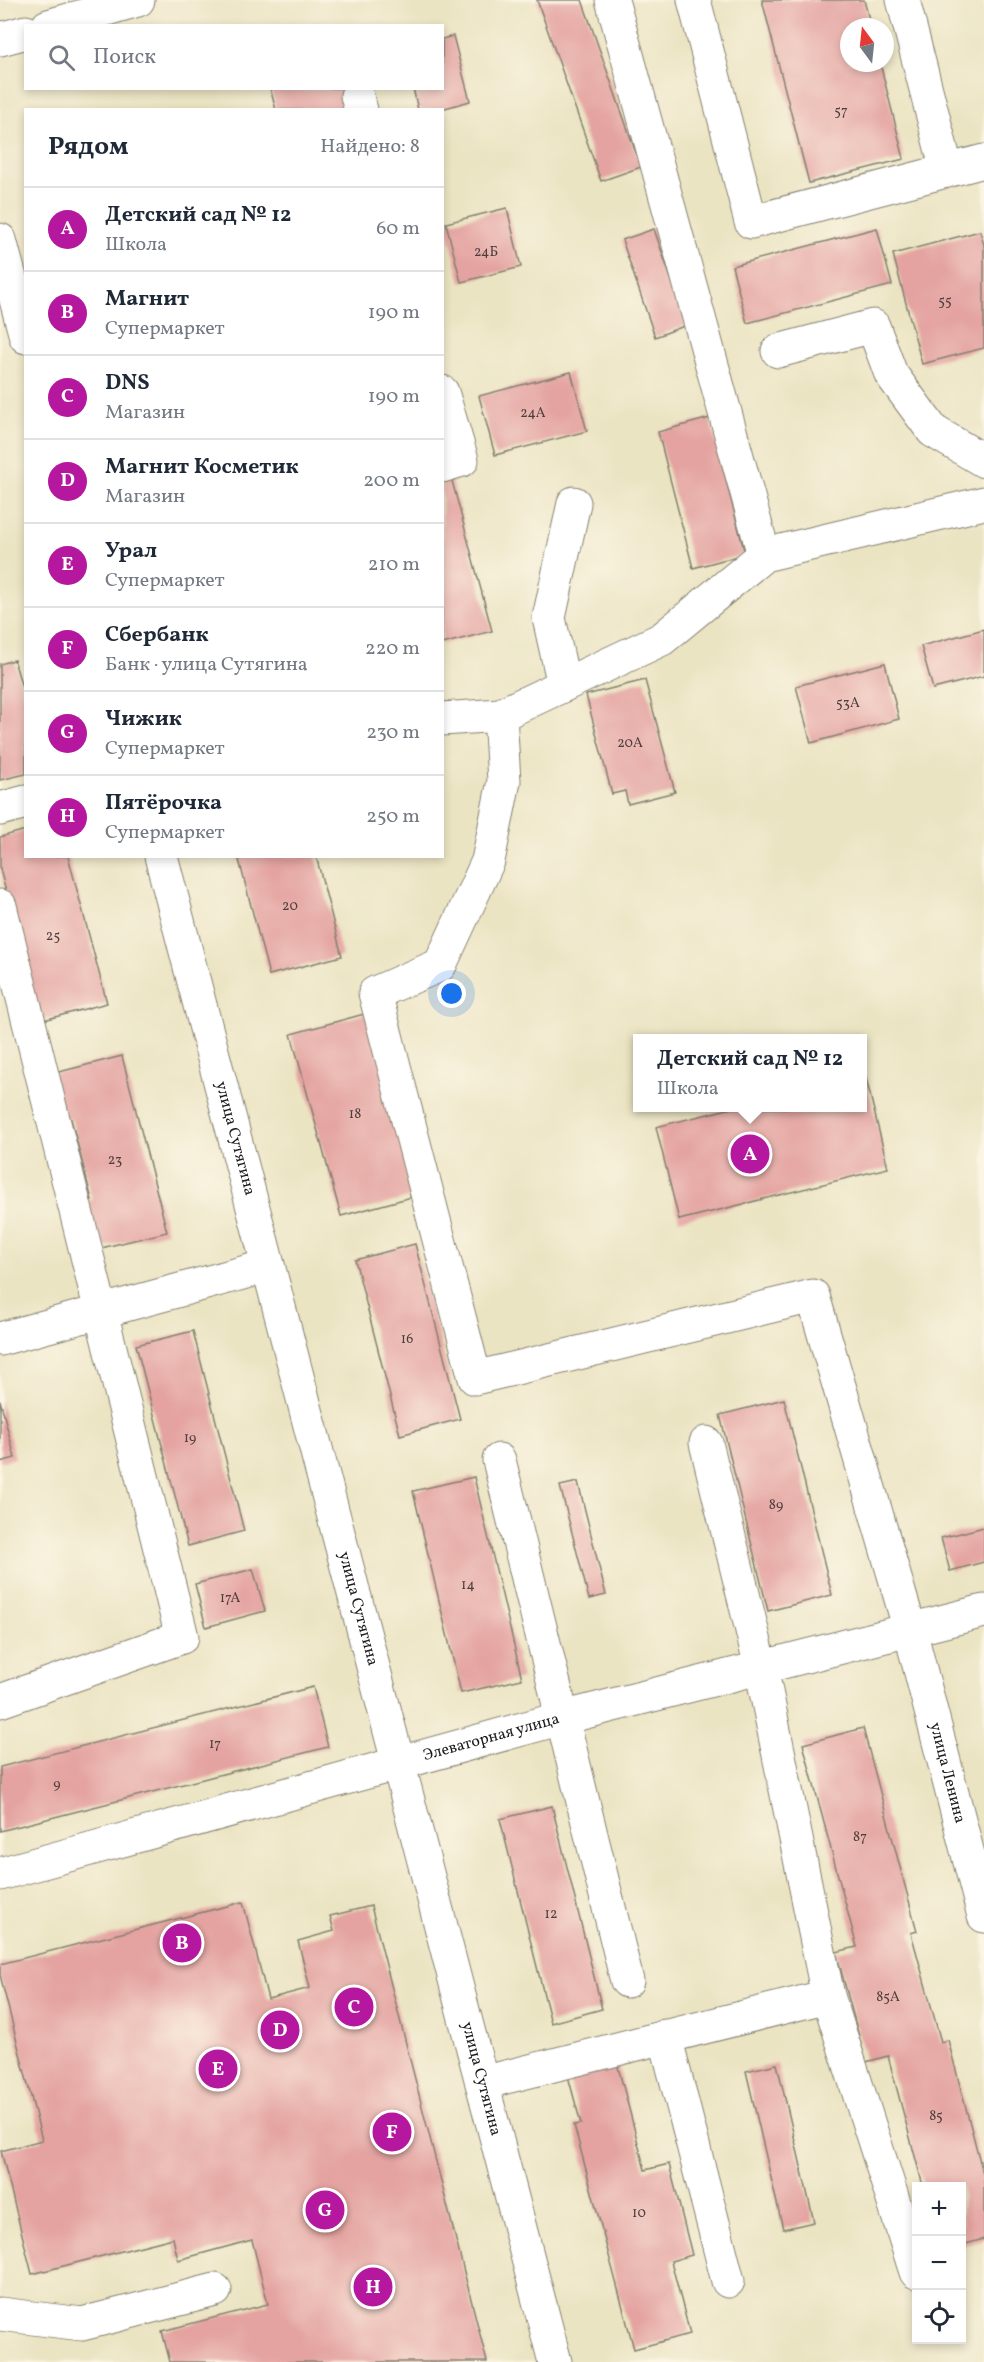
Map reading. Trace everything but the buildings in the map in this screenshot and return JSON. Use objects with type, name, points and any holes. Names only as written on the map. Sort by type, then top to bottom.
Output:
[{"type":"street","points":[[55,24],[138,0]]},
{"type":"street","points":[[612,0],[764,555]]},
{"type":"street","points":[[694,0],[751,222],[984,161]]},
{"type":"street","points":[[903,0],[947,171]]},
{"type":"street","points":[[0,39],[24,33]]},
{"type":"street","points":[[0,240],[24,330]]},
{"type":"street","points":[[777,351],[873,326],[891,374],[933,430],[984,461]]},
{"type":"street","points":[[444,399],[462,460],[444,465]]},
{"type":"street","points":[[564,685],[549,618],[574,503]]},
{"type":"street","points":[[444,719],[500,715],[662,639],[764,555],[984,503]]},
{"type":"street","name":"улица Ленина","points":[[500,715],[504,781],[488,861],[440,965],[375,993],[475,1378],[813,1296],[910,1630],[984,1916]]},
{"type":"street","points":[[0,809],[24,803]]},
{"type":"street","name":"улица Сутягина","points":[[162,858],[555,2362]]},
{"type":"street","points":[[0,906],[182,1637],[0,1701]]},
{"type":"street","points":[[0,1339],[268,1266]]},
{"type":"street","points":[[706,1443],[761,1667],[828,1996],[912,2259]]},
{"type":"street","points":[[499,1460],[627,1981]]},
{"type":"street","name":"Элеваторная улица","points":[[0,1874],[562,1718],[984,1611]]},
{"type":"street","points":[[482,2083],[828,1996]]},
{"type":"street","points":[[665,2036],[728,2281]]},
{"type":"street","points":[[1,2312],[82,2324],[215,2290]]},
{"type":"place","name":"Детский сад № 12","points":[[750,1154]]},
{"type":"place","name":"Магнит","points":[[182,1943]]},
{"type":"place","name":"DNS","points":[[354,2007]]},
{"type":"place","name":"Магнит Косметик","points":[[280,2030]]},
{"type":"place","name":"Урал","points":[[218,2069]]},
{"type":"place","name":"Сбербанк","points":[[392,2132]]},
{"type":"place","name":"Чижик","points":[[325,2210]]},
{"type":"place","name":"Пятёрочка","points":[[373,2287]]}]
